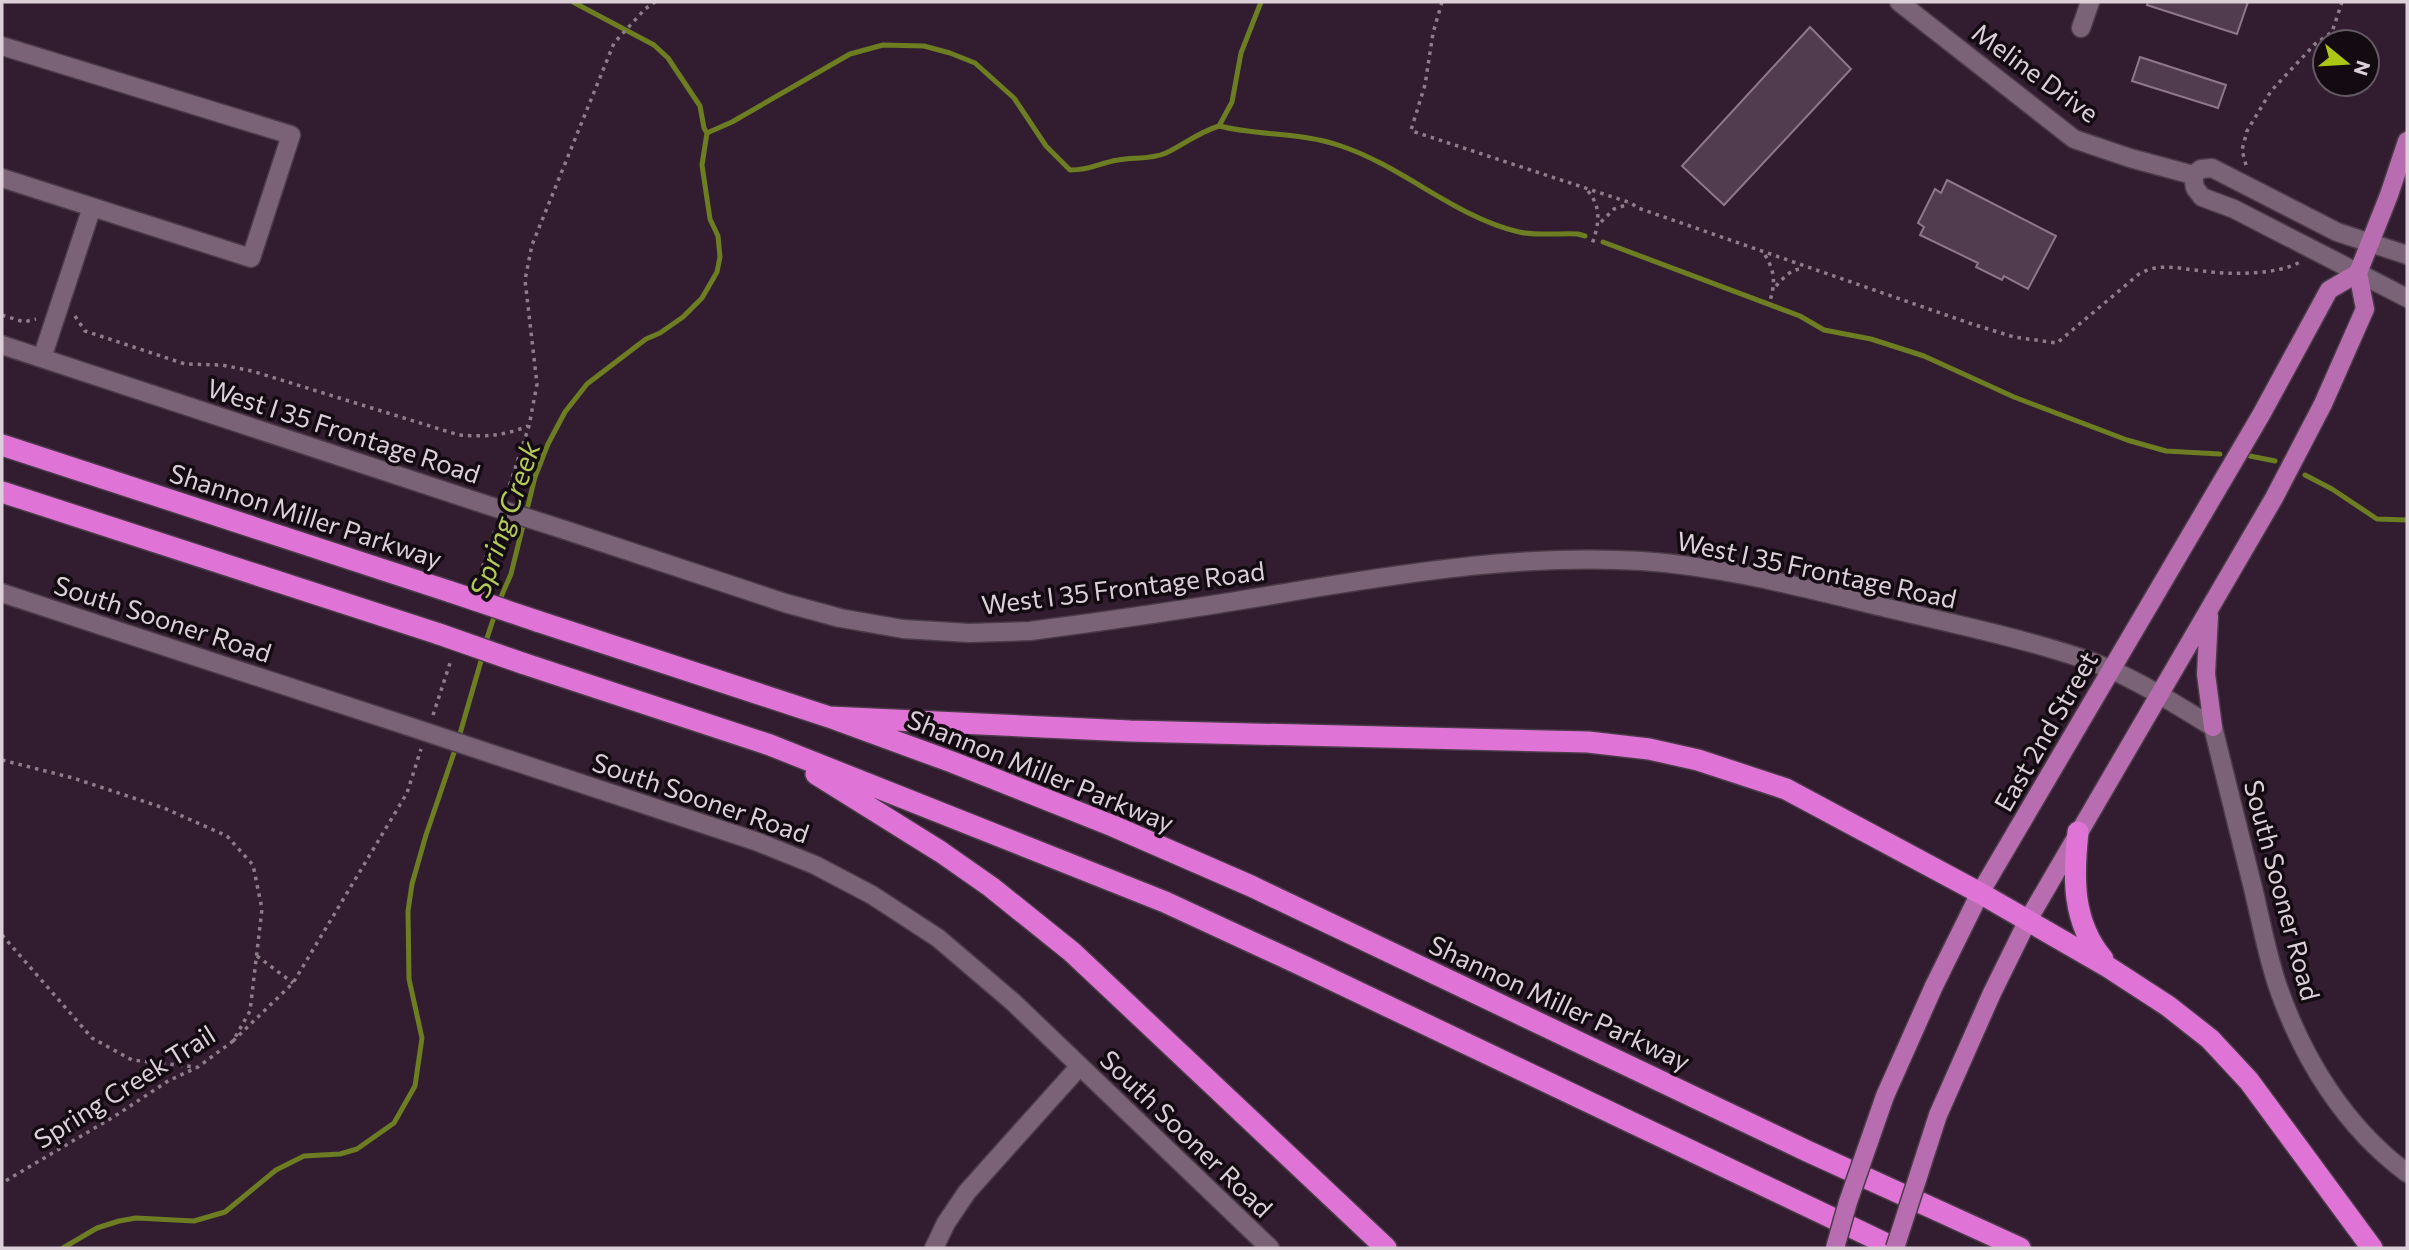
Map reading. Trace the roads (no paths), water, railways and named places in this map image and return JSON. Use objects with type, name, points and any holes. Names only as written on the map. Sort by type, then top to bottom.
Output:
[{"type":"highway","name":"Shannon Miller Parkway","points":[[2,445],[829,717],[1113,826],[1251,886],[1807,1151],[2020,1248]]},
{"type":"highway","points":[[2,492],[447,641],[770,745],[1165,902],[1895,1248]]},
{"type":"highway","points":[[829,717],[1130,731],[1576,742],[1649,749],[1709,763],[1786,789],[2028,920],[2168,1006],[2210,1039],[2249,1081],[2372,1248]]},
{"type":"highway","points":[[770,745],[941,852],[991,887],[1072,952],[1386,1248]]},
{"type":"highway","points":[[2078,832],[2074,872],[2075,897],[2081,922],[2092,946],[2108,967]]},
{"type":"main road","points":[[1895,1248],[1938,1115],[2028,920],[2274,498],[2323,404],[2365,309],[2358,273],[2407,141]]},
{"type":"main road","name":"East 2nd Street","points":[[1835,1248],[1885,1096],[1934,986],[1980,893],[2261,415],[2329,290],[2358,273]]},
{"type":"main road","points":[[2210,608],[2206,674],[2213,727]]},
{"type":"street","name":"Meline Drive","points":[[1899,2],[2074,139],[2193,175],[2201,169],[2212,168],[2337,232],[2407,255]]},
{"type":"street","points":[[2081,28],[2090,2]]},
{"type":"street","points":[[2,46],[291,135],[251,258],[2,178]]},
{"type":"street","points":[[2193,175],[2195,188],[2202,197],[2243,213],[2407,298]]},
{"type":"street","points":[[42,358],[92,207]]},
{"type":"street","name":"West I 35 Frontage Road","points":[[2,345],[785,603],[840,618],[903,629],[969,633],[1030,631],[1440,568],[1495,562],[1577,559],[1644,561],[1759,578],[1929,618],[2079,657],[2160,695]]},
{"type":"street","name":"South Sooner Road","points":[[2,593],[758,842],[827,871],[872,895],[938,938],[1013,1002],[1270,1248]]},
{"type":"street","points":[[2160,695],[2213,727]]},
{"type":"street","name":"South Sooner Road","points":[[2213,727],[2277,986],[2301,1042],[2322,1082],[2352,1121],[2393,1163],[2407,1173]]},
{"type":"street","points":[[934,1248],[946,1223],[967,1192],[1079,1067]]},
{"type":"waterway","points":[[573,2],[654,45],[668,58],[700,106],[707,133]]},
{"type":"waterway","name":"Spring Creek","points":[[707,133],[732,122],[850,54],[883,45],[924,46],[975,63],[1014,98],[1046,146],[1070,170],[1118,160],[1154,157],[1219,126],[1232,102],[1241,53],[1261,2]]},
{"type":"waterway","points":[[1219,126],[1311,138],[1341,146],[1386,166],[1472,215],[1495,225],[1526,233],[1585,236]]},
{"type":"waterway","name":"Spring Creek","points":[[498,604],[511,574],[535,477],[565,412],[587,384],[646,339],[683,317],[702,298],[717,272],[720,257],[718,236],[710,219],[702,165],[707,133]]},
{"type":"waterway","points":[[1603,242],[1800,316],[1824,330],[1871,339],[1924,356],[2014,397],[2127,440],[2166,451],[2220,454]]},
{"type":"waterway","points":[[2250,456],[2275,461]]},
{"type":"waterway","points":[[2305,475],[2332,489],[2377,519],[2407,520]]},
{"type":"waterway","name":"Spring Creek","points":[[485,644],[495,614]]},
{"type":"waterway","name":"Spring Creek","points":[[63,1248],[97,1228],[119,1221],[136,1218],[194,1221],[225,1212],[276,1170],[304,1156],[340,1154],[357,1149],[394,1123],[415,1086],[422,1038],[409,979],[408,911],[412,884],[483,654]]}]
